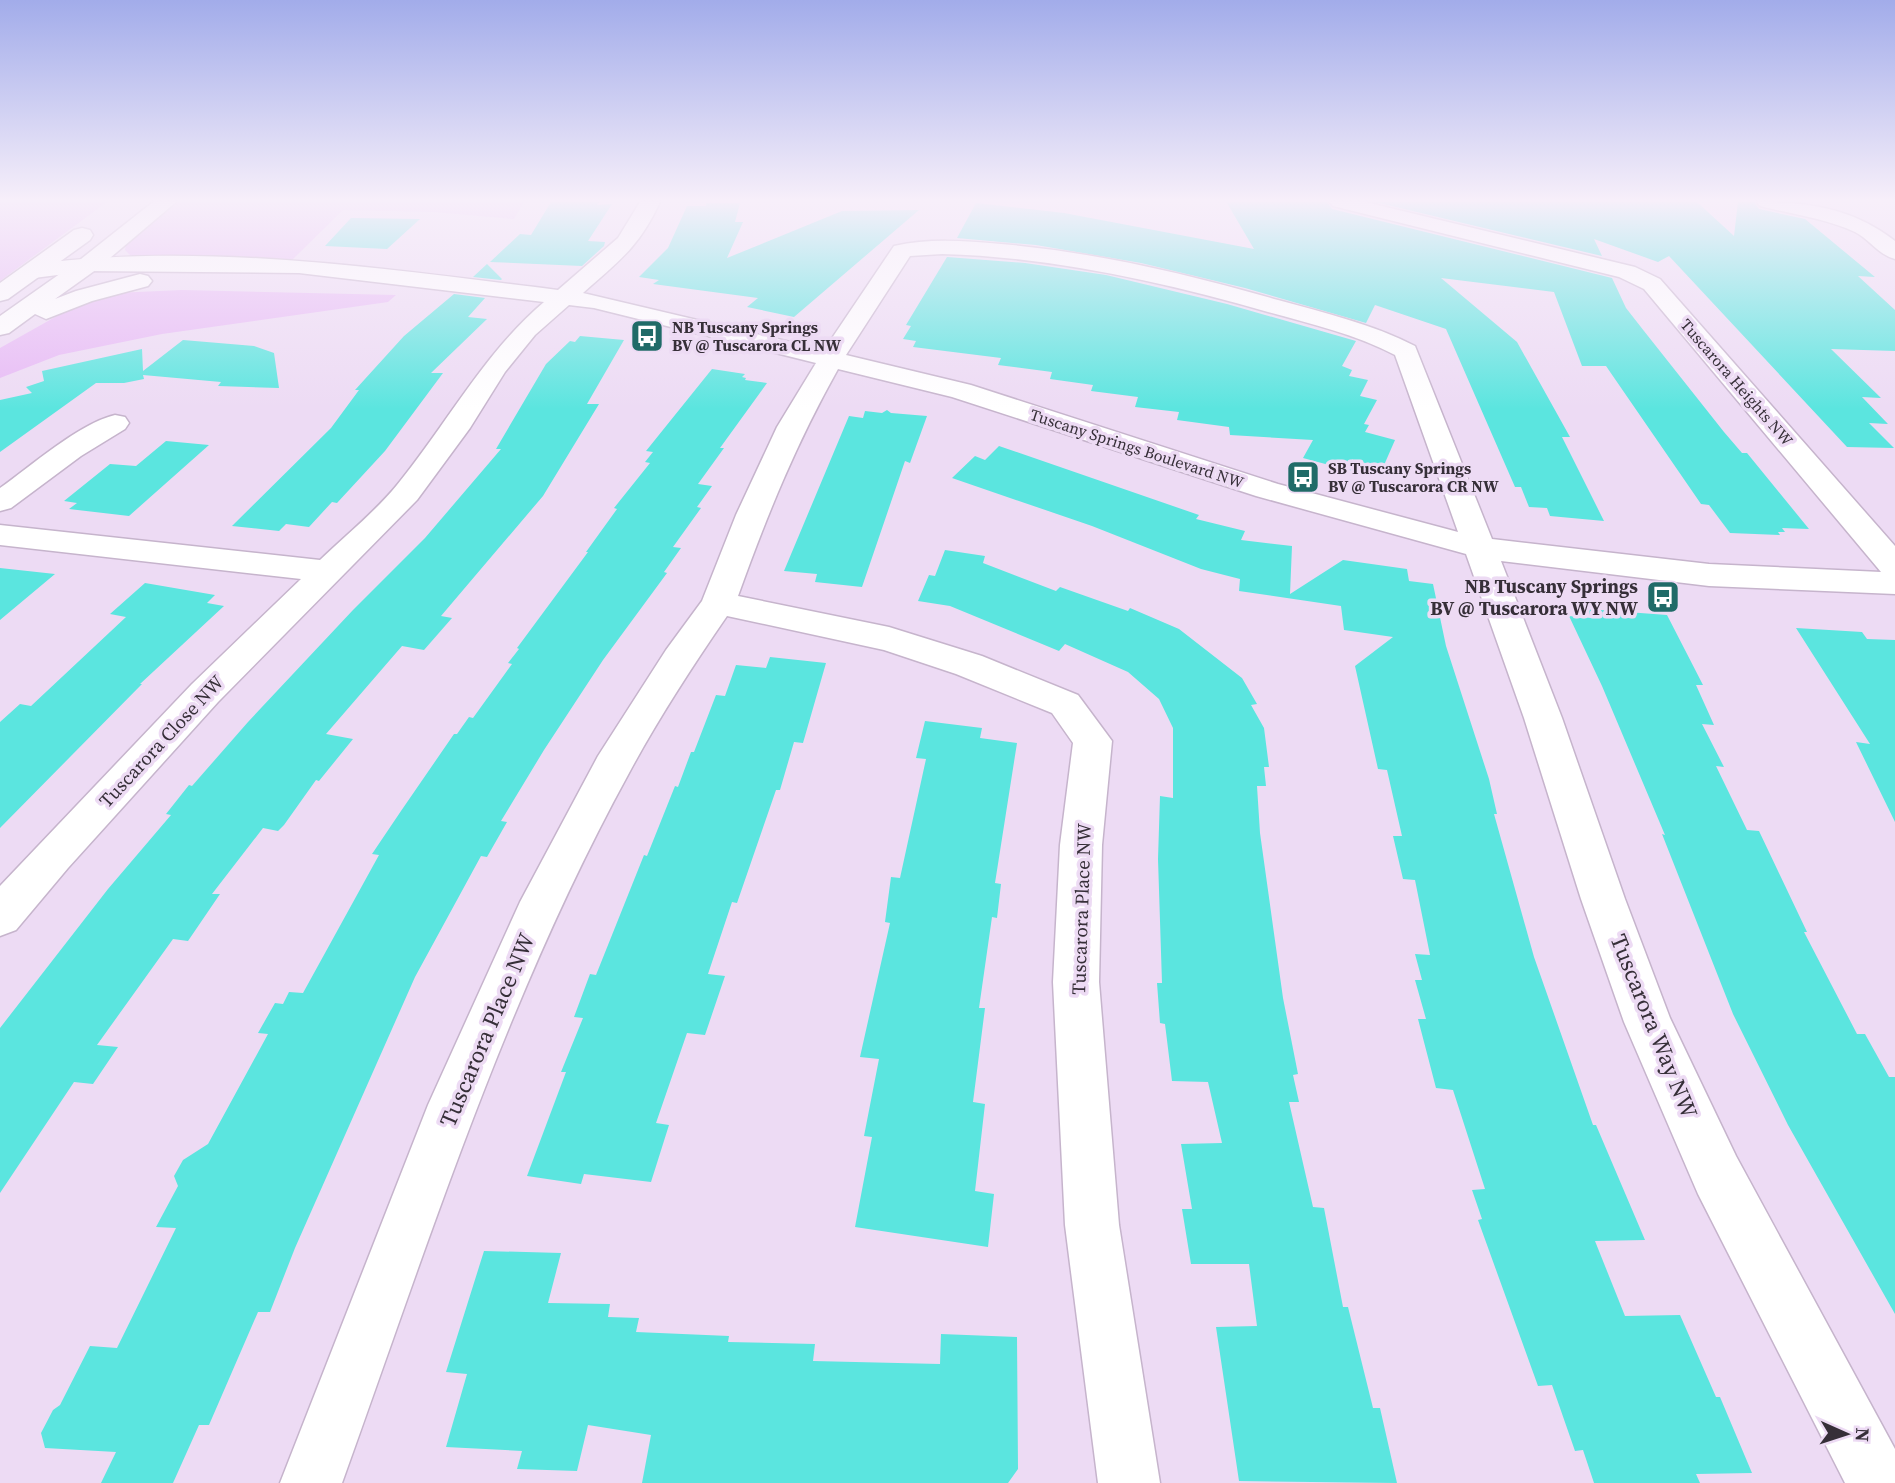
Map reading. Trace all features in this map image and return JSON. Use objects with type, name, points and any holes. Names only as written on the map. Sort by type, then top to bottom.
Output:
[{"type":"street","points":[[0,294],[34,271]]},
{"type":"street","name":"Tuscany Springs Boulevard NW","points":[[35,271],[67,280],[285,283],[384,276]]},
{"type":"street","points":[[0,328],[79,271]]},
{"type":"street","name":"Tuscany Springs Boulevard NW","points":[[343,271],[566,297],[641,312],[961,391],[1267,490],[1481,548],[1709,575],[1895,583]]},
{"type":"street","name":"Tuscarora Close NW","points":[[0,917],[205,693],[407,494],[456,428],[510,347],[595,271]]},
{"type":"street","name":"Tuscarora Way NW","points":[[831,359],[889,271]]},
{"type":"street","name":"Tuscarora Way NW","points":[[1133,271],[1231,294],[1382,338],[1406,351],[1543,718],[1603,900],[1648,1022],[1717,1175],[1879,1483]]},
{"type":"street","name":"Tuscarora Heights NW","points":[[1624,271],[1652,284],[1895,567]]},
{"type":"street","points":[[0,335],[60,305],[140,281]]},
{"type":"street","name":"Tuscarora Place NW","points":[[311,1483],[453,1105],[542,902],[612,767],[678,659],[718,603],[752,515],[791,427],[831,359]]},
{"type":"street","points":[[0,502],[71,450],[115,423]]},
{"type":"street","points":[[0,535],[327,571]]},
{"type":"street","name":"Tuscarora Place NW","points":[[718,603],[889,639],[969,665],[1065,704],[1093,741],[1081,845],[1076,982],[1092,1225],[1129,1483]]},
{"type":"shaded area","points":[[0,271],[13,271],[0,281]]},
{"type":"shaded area","points":[[182,290],[396,295],[388,302],[162,334],[59,355],[0,378],[0,348],[73,307],[115,293]]},
{"type":"building","points":[[479,271],[494,271],[502,279],[501,280],[473,277]]},
{"type":"building","points":[[645,271],[847,271],[794,317],[747,307],[758,298],[653,284],[659,280],[639,277]]},
{"type":"building","points":[[938,271],[1080,271],[1106,275],[1227,304],[1356,341],[1342,366],[1352,370],[1349,376],[1368,380],[1360,396],[1377,400],[1364,424],[1369,425],[1365,432],[1395,440],[1381,472],[1373,470],[1370,476],[1303,458],[1313,440],[1230,435],[1229,427],[1177,420],[1179,412],[1135,407],[1138,397],[1091,391],[1093,385],[1050,379],[1052,372],[998,365],[1001,358],[913,347],[916,341],[903,339],[911,326],[906,325]]},
{"type":"building","points":[[1175,271],[1584,271],[1612,278],[1626,308],[1644,331],[1724,432],[1742,453],[1747,453],[1809,529],[1782,528],[1785,532],[1778,532],[1780,535],[1730,533],[1709,505],[1701,504],[1606,366],[1582,366],[1554,292],[1441,278],[1517,342],[1570,437],[1562,437],[1604,521],[1550,516],[1547,508],[1529,507],[1521,487],[1515,487],[1446,329],[1375,305],[1366,323]]},
{"type":"building","points":[[1683,271],[1868,271],[1875,277],[1858,276],[1895,310],[1895,351],[1831,349],[1881,398],[1862,397],[1888,424],[1869,423],[1894,448],[1847,447]]},
{"type":"building","points":[[454,294],[485,298],[468,317],[487,319],[431,373],[443,373],[385,451],[337,503],[332,502],[309,527],[286,524],[279,531],[232,526],[331,428],[359,390],[355,390],[404,336]]},
{"type":"building","points":[[580,336],[624,340],[587,404],[599,404],[543,496],[441,616],[452,618],[424,650],[402,646],[326,734],[353,739],[319,781],[316,780],[278,831],[263,828],[212,894],[220,894],[188,941],[173,939],[97,1045],[118,1047],[93,1084],[74,1082],[0,1193],[0,1028],[108,889],[171,815],[166,814],[189,785],[192,786],[353,610],[425,538],[501,449],[496,449],[546,364],[570,341],[575,342]]},
{"type":"building","points":[[183,340],[254,346],[274,353],[279,388],[218,386],[221,382],[143,375],[144,379],[124,383],[96,383],[0,452],[0,400],[32,393],[26,387],[44,381],[42,371],[142,349],[143,371]]},
{"type":"building","points":[[712,369],[745,374],[742,377],[746,378],[745,380],[767,383],[720,448],[724,448],[698,484],[712,486],[697,507],[701,508],[673,547],[681,548],[664,572],[667,573],[603,660],[544,750],[501,821],[507,822],[487,857],[481,856],[415,977],[295,1248],[270,1312],[258,1312],[209,1425],[199,1425],[173,1483],[101,1483],[116,1452],[45,1448],[41,1433],[53,1410],[60,1405],[90,1346],[117,1348],[176,1228],[156,1227],[178,1186],[174,1176],[183,1160],[208,1144],[268,1034],[258,1033],[275,1003],[283,1004],[289,992],[303,993],[379,855],[372,854],[454,734],[457,734],[469,717],[473,718],[512,664],[508,663],[519,649],[517,648],[588,552],[617,509],[614,508],[650,463],[645,462],[653,452],[646,451]]},
{"type":"building","points":[[887,410],[891,413],[927,416],[910,463],[905,461],[862,587],[815,582],[817,574],[784,571],[849,416],[863,418],[865,411],[882,413]]},
{"type":"building","points":[[166,441],[209,445],[129,516],[69,509],[77,503],[64,501],[110,464],[136,466]]},
{"type":"building","points":[[999,446],[1199,515],[1196,519],[1245,531],[1241,540],[1292,546],[1290,594],[1343,560],[1407,569],[1409,581],[1433,584],[1446,646],[1489,779],[1497,814],[1494,814],[1534,957],[1593,1125],[1596,1125],[1645,1240],[1595,1241],[1625,1316],[1680,1315],[1716,1397],[1720,1397],[1752,1473],[1696,1474],[1700,1483],[1594,1483],[1583,1450],[1575,1451],[1552,1385],[1538,1386],[1478,1220],[1482,1219],[1472,1190],[1485,1189],[1453,1090],[1436,1088],[1418,1019],[1426,1019],[1415,980],[1422,980],[1415,954],[1430,955],[1415,880],[1403,879],[1393,836],[1402,836],[1387,770],[1378,769],[1355,666],[1393,637],[1344,630],[1341,606],[1239,591],[1240,579],[1201,569],[1092,526],[952,478],[975,456],[985,460]]},
{"type":"building","points":[[945,550],[985,556],[983,563],[1056,591],[1060,587],[1128,611],[1130,608],[1179,629],[1242,678],[1257,704],[1251,705],[1264,728],[1269,767],[1264,767],[1266,786],[1257,786],[1260,833],[1283,998],[1298,1074],[1293,1075],[1299,1102],[1289,1102],[1313,1207],[1324,1208],[1343,1307],[1348,1307],[1373,1408],[1380,1408],[1397,1483],[1239,1481],[1216,1327],[1257,1326],[1249,1264],[1191,1264],[1182,1209],[1192,1209],[1181,1144],[1222,1143],[1208,1082],[1172,1081],[1165,1024],[1160,1023],[1157,983],[1162,983],[1158,859],[1160,796],[1173,798],[1173,728],[1159,699],[1128,672],[1065,644],[1059,651],[950,606],[918,601],[929,575],[935,576]]},
{"type":"building","points":[[0,568],[55,574],[0,620]]},
{"type":"building","points":[[145,583],[215,595],[207,603],[224,606],[140,684],[0,828],[0,722],[20,704],[31,706],[126,617],[110,614]]},
{"type":"building","points":[[1587,609],[1667,615],[1703,685],[1696,685],[1714,725],[1702,724],[1724,767],[1716,766],[1747,830],[1759,831],[1807,932],[1804,932],[1857,1034],[1865,1034],[1889,1077],[1895,1077],[1895,1314],[1788,1125],[1733,1014],[1662,834],[1665,835],[1602,686],[1569,616],[1591,618]]},
{"type":"building","points":[[1796,628],[1862,632],[1867,639],[1895,640],[1895,822],[1856,742],[1870,744]]},
{"type":"building","points":[[770,657],[826,663],[803,743],[794,742],[780,790],[776,790],[737,903],[732,902],[708,974],[725,976],[705,1035],[687,1033],[656,1123],[669,1125],[651,1182],[584,1174],[581,1184],[527,1176],[566,1072],[561,1072],[583,1018],[574,1017],[590,974],[596,975],[644,855],[647,856],[675,786],[678,787],[691,752],[694,752],[716,695],[725,696],[736,665],[766,668]]},
{"type":"building","points":[[925,721],[982,728],[980,738],[1017,743],[995,883],[1001,884],[997,918],[992,917],[979,1008],[985,1008],[973,1102],[985,1104],[975,1191],[994,1194],[988,1247],[855,1227],[872,1137],[864,1136],[879,1059],[860,1057],[890,923],[885,922],[891,877],[900,878],[926,759],[916,758]]},
{"type":"building","points":[[484,1251],[561,1253],[548,1303],[610,1304],[608,1317],[639,1318],[636,1332],[729,1336],[728,1342],[815,1344],[813,1361],[940,1364],[941,1334],[1017,1337],[1018,1469],[1008,1483],[642,1483],[651,1435],[588,1425],[577,1471],[517,1469],[522,1451],[446,1447],[467,1374],[446,1372]]},
{"type":"place","name":"NB Tuscany Springs BV @ Tuscarora CL NW","points":[[647,336]]},
{"type":"place","name":"SB Tuscany Springs BV @ Tuscarora CR NW","points":[[1303,477]]},
{"type":"place","name":"NB Tuscany Springs BV @ Tuscarora WY NW","points":[[1663,597]]}]
